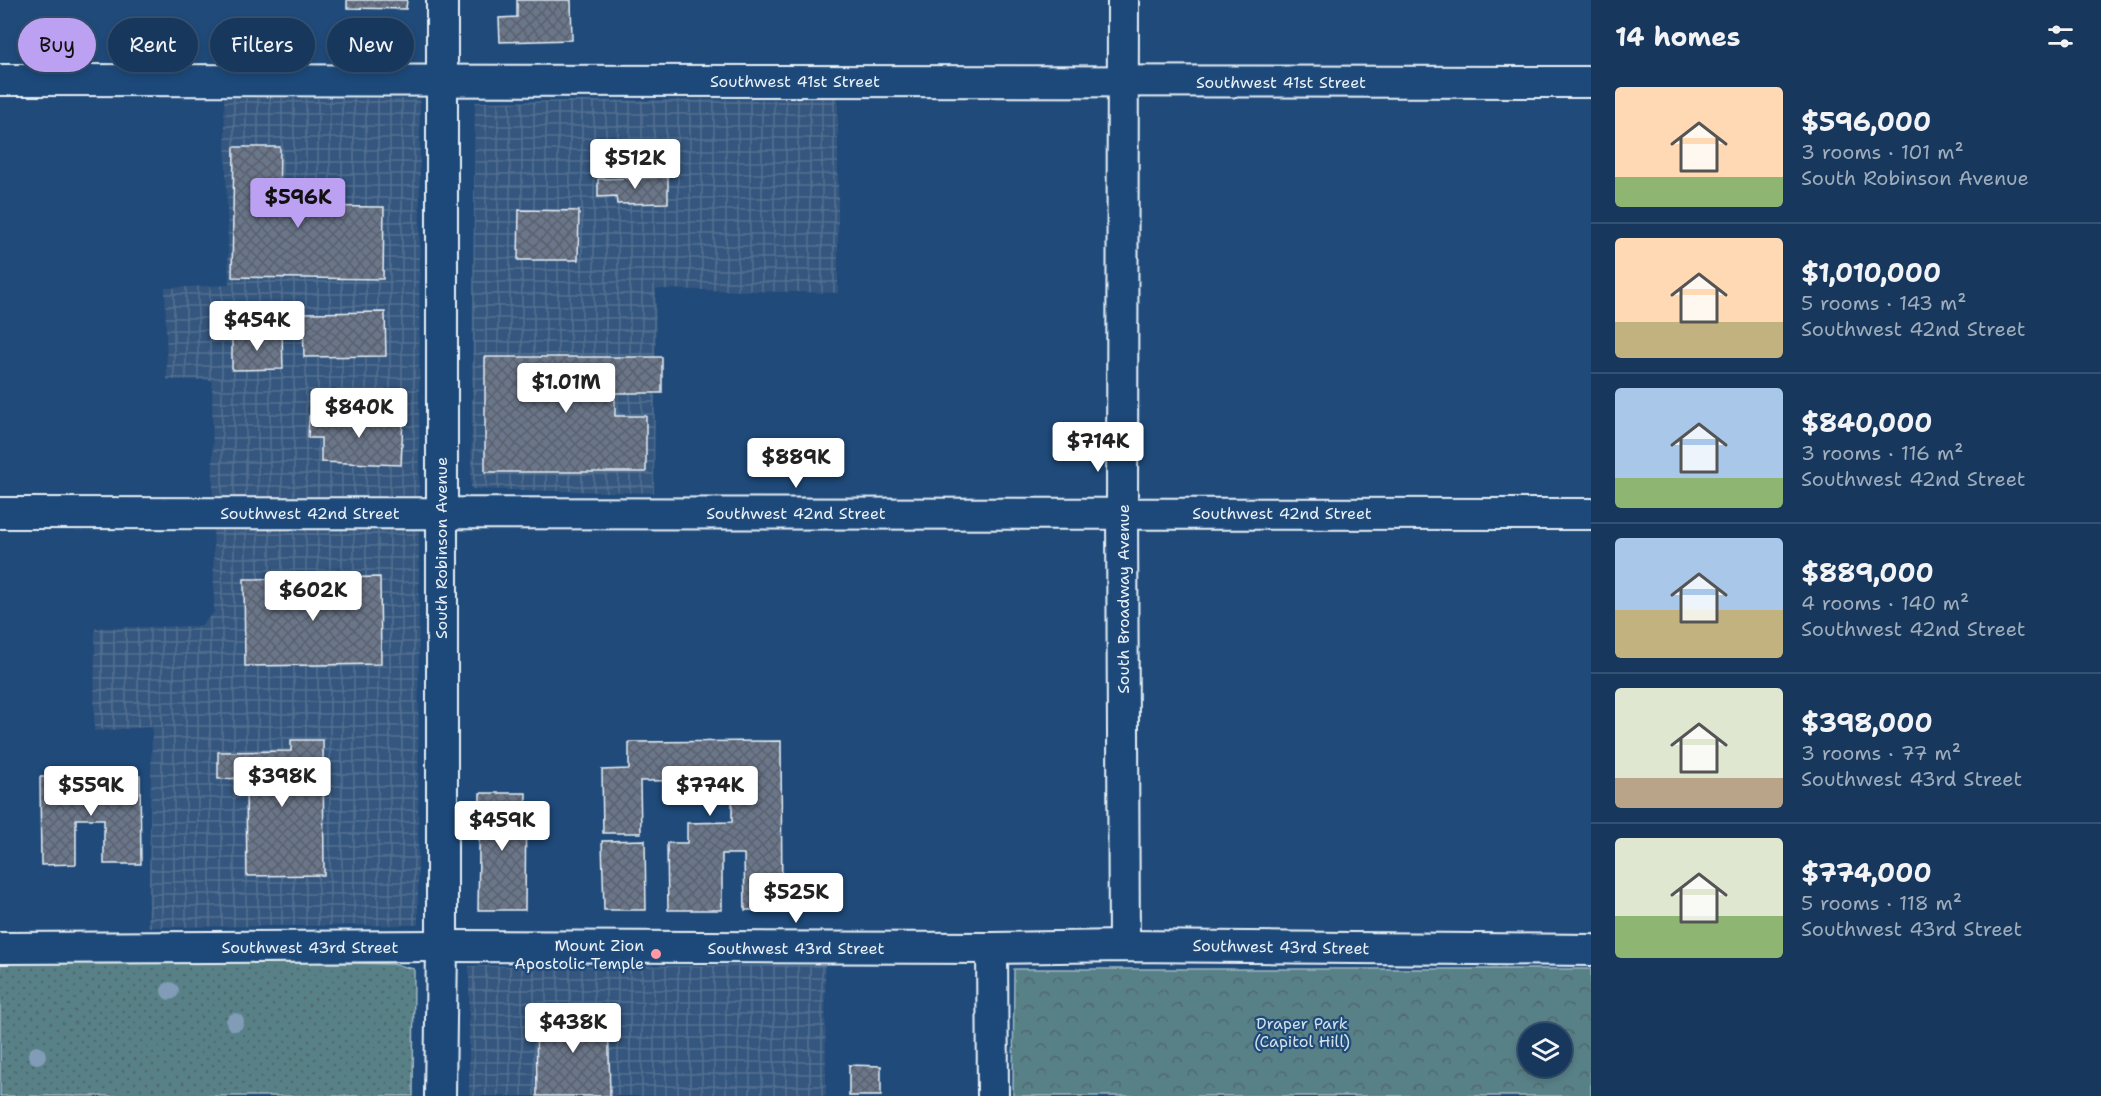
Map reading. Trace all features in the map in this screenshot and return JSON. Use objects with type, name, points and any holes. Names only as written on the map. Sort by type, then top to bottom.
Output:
[{"type":"street","name":"South Robinson Avenue","points":[[440,1096],[442,0]]},
{"type":"street","name":"South Broadway Avenue","points":[[1123,0],[1124,946]]},
{"type":"street","name":"Southwest 41st Street","points":[[0,80],[1591,82]]},
{"type":"street","name":"Southwest 42nd Street","points":[[0,513],[1591,514]]},
{"type":"street","name":"Southwest 43rd Street","points":[[0,948],[1124,946],[1591,950]]},
{"type":"street","points":[[992,948],[993,1096]]},
{"type":"shaded area","points":[[224,98],[420,99],[418,925],[148,927],[152,727],[94,731],[95,628],[201,626],[214,612],[212,380],[167,380],[165,288],[229,285]]},
{"type":"shaded area","points":[[838,98],[838,293],[656,289],[654,493],[471,489],[475,102]]},
{"type":"shaded area","points":[[825,965],[826,1096],[469,1096],[469,966]]},
{"type":"green space","points":[[155,958],[393,964],[414,969],[413,1096],[0,1096],[0,962]]},
{"type":"green space","name":"Draper Park (Capitol Hill)","points":[[1014,969],[1591,969],[1591,1096],[1013,1096]]},
{"type":"building","points":[[347,0],[407,0],[406,9],[347,8]]},
{"type":"building","points":[[517,0],[571,0],[572,40],[500,42],[499,18],[517,17]]},
{"type":"building","points":[[234,147],[280,147],[279,206],[384,207],[383,279],[232,277]]},
{"type":"building","points":[[668,177],[668,203],[617,204],[616,196],[598,197],[598,179]]},
{"type":"building","points":[[519,210],[579,211],[578,260],[518,260]]},
{"type":"building","points":[[385,312],[386,356],[304,357],[303,313]]},
{"type":"building","points":[[282,333],[283,369],[232,370],[232,334]]},
{"type":"building","points":[[485,357],[662,357],[662,393],[615,393],[615,416],[646,416],[646,472],[485,472]]},
{"type":"building","points":[[309,416],[403,418],[401,465],[321,462],[321,438],[308,438]]},
{"type":"building","points":[[380,577],[381,664],[245,666],[244,579]]},
{"type":"building","points":[[291,740],[323,740],[324,875],[247,876],[246,778],[218,779],[218,752],[291,751]]},
{"type":"building","points":[[781,741],[782,910],[745,910],[744,854],[722,854],[722,910],[668,910],[667,843],[687,843],[687,823],[732,822],[732,780],[640,781],[641,833],[603,833],[602,770],[629,769],[629,742]]},
{"type":"building","points":[[140,776],[141,864],[104,864],[104,819],[76,819],[76,864],[41,865],[40,777]]},
{"type":"building","points":[[480,793],[526,793],[525,910],[478,910]]},
{"type":"building","points":[[645,840],[646,910],[604,910],[602,841]]},
{"type":"building","points":[[608,1011],[610,1096],[537,1096],[536,1012]]},
{"type":"building","points":[[849,1065],[881,1066],[881,1096],[849,1096]]},
{"type":"place","name":"Mount Zion Apostolic Temple","points":[[656,954]]}]
